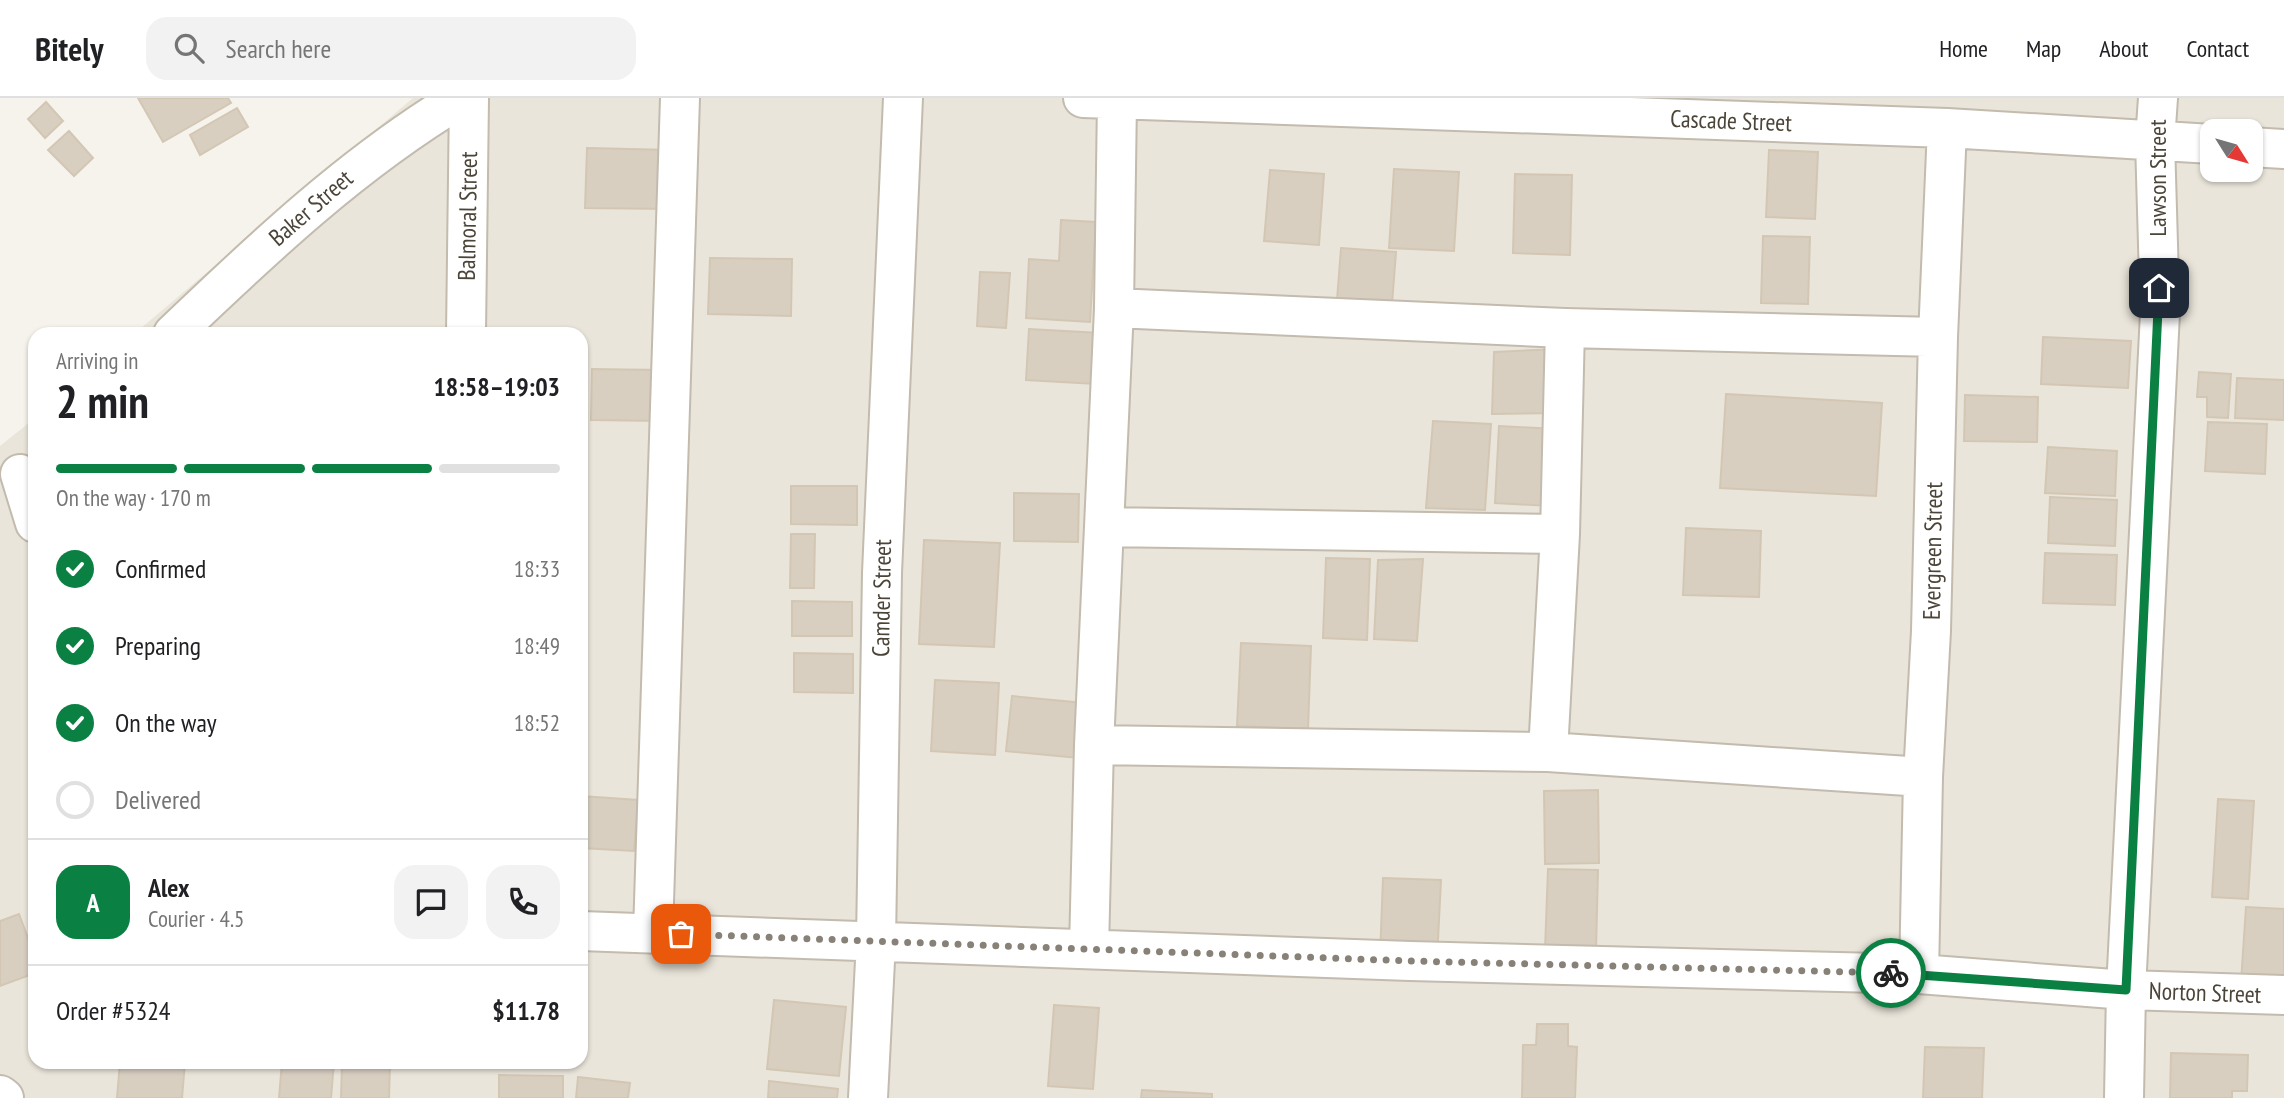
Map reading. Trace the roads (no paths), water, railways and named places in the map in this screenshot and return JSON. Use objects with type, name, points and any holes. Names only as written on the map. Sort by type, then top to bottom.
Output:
[{"type":"street","name":"Baker Street","points":[[180,327],[237,272],[359,166],[461,98]]},
{"type":"street","name":"Balmoral Street","points":[[466,327],[469,98]]},
{"type":"street","points":[[653,933],[680,98]]},
{"type":"street","name":"Camder Street","points":[[868,1098],[876,941],[881,573],[903,98]]},
{"type":"street","name":"Lawson Street","points":[[2124,1098],[2126,990],[2160,313],[2155,141],[2158,98]]},
{"type":"street","points":[[1088,949],[1094,745],[1114,308],[1100,99]]},
{"type":"street","name":"Cascade Street","points":[[1100,99],[1947,128],[2200,143]]},
{"type":"street","name":"Evergreen Street","points":[[1919,974],[1923,777],[1931,631],[1938,337],[1947,128]]},
{"type":"street","points":[[2263,148],[2284,149]]},
{"type":"street","points":[[1114,308],[1565,328],[1938,337]]},
{"type":"street","points":[[1548,752],[1560,534],[1565,328]]},
{"type":"street","points":[[18,470],[28,501]]},
{"type":"street","points":[[1105,527],[1560,534]]},
{"type":"street","points":[[1094,745],[1548,752],[1923,777]]},
{"type":"street","name":"Norton Street","points":[[588,931],[1424,961],[1919,974],[2126,990],[2284,995]]}]
